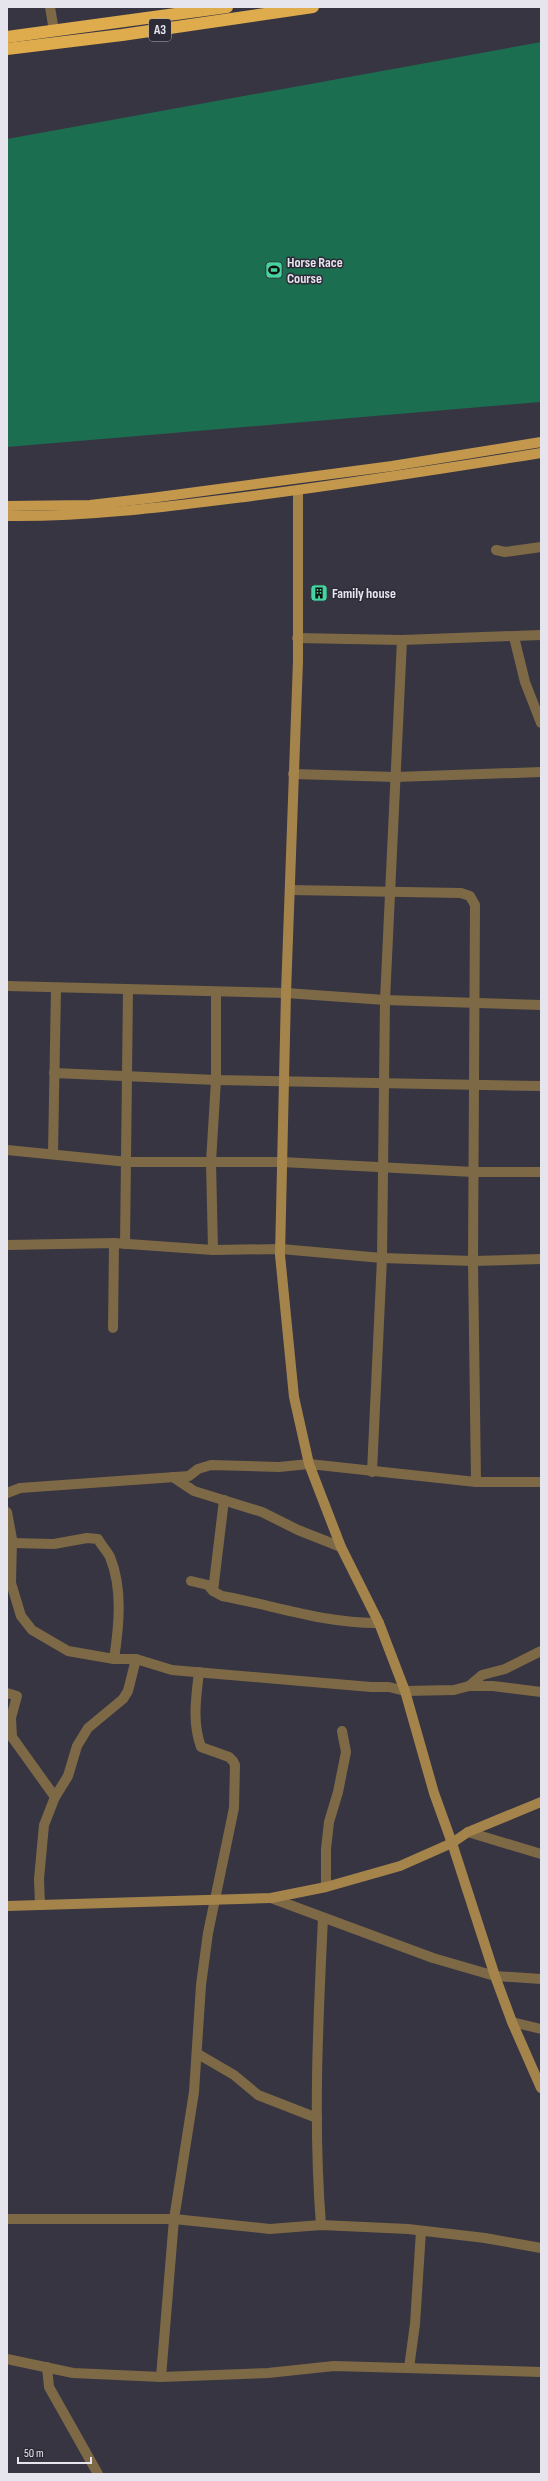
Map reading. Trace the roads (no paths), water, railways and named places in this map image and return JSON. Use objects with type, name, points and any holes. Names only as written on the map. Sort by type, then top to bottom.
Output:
[{"type":"highway","name":"A3","points":[[7,37],[227,7]]},
{"type":"highway","name":"A3","points":[[7,49],[122,35],[313,7]]},
{"type":"main road","points":[[7,506],[90,505],[151,498],[392,466],[541,442]]},
{"type":"main road","points":[[7,516],[86,515],[140,510],[298,490],[541,453]]},
{"type":"street","points":[[50,7],[54,31]]},
{"type":"street","points":[[298,490],[297,638],[286,993],[280,1255],[294,1397],[309,1464],[341,1546],[379,1623],[406,1691],[434,1793],[452,1843],[495,1976],[512,2022],[541,2086]]},
{"type":"street","points":[[496,550],[505,552],[541,547]]},
{"type":"street","points":[[297,638],[402,640],[541,635]]},
{"type":"street","points":[[514,637],[525,682],[541,723]]},
{"type":"street","points":[[372,1472],[382,1258],[386,1082],[385,1000],[402,640]]},
{"type":"street","points":[[293,774],[396,777],[541,772]]},
{"type":"street","points":[[290,890],[390,894],[460,893],[470,896],[475,905],[473,1261],[476,1482]]},
{"type":"street","points":[[7,986],[56,989],[128,989],[286,993],[385,1000],[475,1004],[541,1004]]},
{"type":"street","points":[[53,1153],[56,989]]},
{"type":"street","points":[[125,1244],[128,1162],[128,989]]},
{"type":"street","points":[[213,1250],[211,1162],[216,1080],[216,992]]},
{"type":"street","points":[[54,1072],[127,1074],[216,1080],[474,1083],[541,1086]]},
{"type":"street","points":[[7,1150],[53,1153],[128,1162],[282,1162],[384,1166],[473,1172],[541,1172]]},
{"type":"street","points":[[113,1328],[114,1243]]},
{"type":"street","points":[[7,1245],[114,1243],[213,1250],[281,1249],[382,1258],[473,1261],[541,1259]]},
{"type":"street","points":[[7,1493],[20,1488],[189,1476],[198,1469],[211,1465],[279,1467],[309,1464],[372,1472],[476,1482],[541,1482]]},
{"type":"street","points":[[173,1477],[194,1491],[262,1512],[298,1530],[341,1546]]},
{"type":"street","points":[[213,1591],[224,1500]]},
{"type":"street","points":[[7,1512],[12,1543],[11,1583],[21,1616],[32,1630],[68,1650],[114,1659],[136,1659],[172,1670],[372,1688],[389,1687],[406,1691],[454,1690],[469,1686],[493,1686],[541,1692]]},
{"type":"street","points":[[12,1543],[54,1544],[87,1538],[98,1539],[110,1556],[115,1578],[119,1609],[114,1659]]},
{"type":"street","points":[[191,1581],[208,1585],[213,1591],[282,1610],[365,1624],[379,1623]]},
{"type":"street","points":[[469,1686],[482,1675],[506,1669],[541,1651]]},
{"type":"street","points":[[40,1905],[39,1879],[44,1825],[55,1797],[68,1776],[77,1746],[88,1728],[123,1699],[128,1691],[136,1659]]},
{"type":"street","points":[[161,2377],[174,2219],[181,2181],[198,2054],[201,1985],[208,1933],[234,1808],[235,1765],[229,1757],[201,1746],[195,1724],[199,1672]]},
{"type":"street","points":[[7,1693],[17,1696],[12,1718],[12,1737],[55,1797]]},
{"type":"street","points":[[326,1887],[326,1849],[329,1822],[338,1792],[346,1752],[342,1731]]},
{"type":"street","points":[[7,1906],[271,1898],[326,1887],[400,1866],[452,1843],[468,1832],[541,1802]]},
{"type":"street","points":[[468,1832],[541,1854]]},
{"type":"street","points":[[271,1898],[433,1958],[495,1976],[541,1979]]},
{"type":"street","points":[[321,2225],[316,2066],[323,1918]]},
{"type":"street","points":[[512,2022],[541,2030]]},
{"type":"street","points":[[198,2054],[234,2075],[258,2095],[317,2118]]},
{"type":"street","points":[[7,2219],[174,2219],[270,2229],[321,2225],[421,2231],[485,2238],[541,2248]]},
{"type":"street","points":[[409,2368],[415,2324],[421,2231]]},
{"type":"street","points":[[7,2359],[47,2366],[73,2373],[161,2377],[268,2373],[334,2366],[541,2372]]},
{"type":"street","points":[[47,2366],[49,2387],[98,2474]]},
{"type":"place","name":"Horse Race Course","points":[[274,270]]},
{"type":"place","name":"Family house","points":[[319,593]]}]
